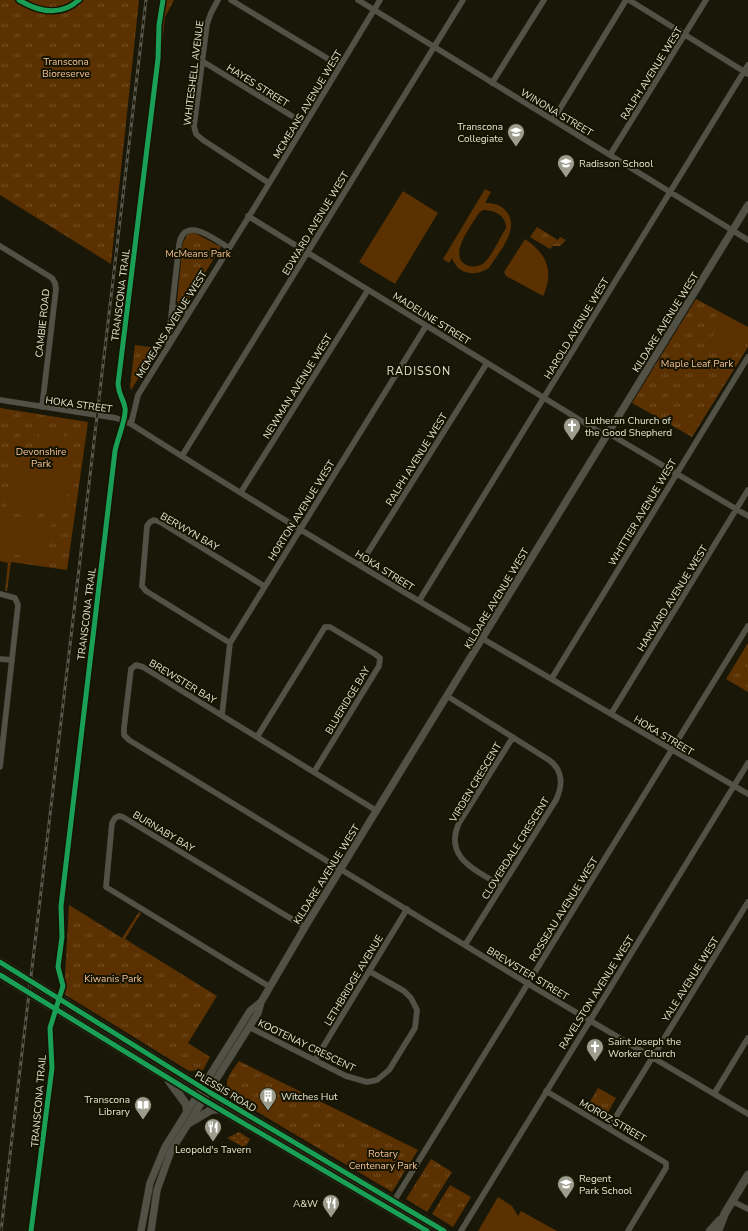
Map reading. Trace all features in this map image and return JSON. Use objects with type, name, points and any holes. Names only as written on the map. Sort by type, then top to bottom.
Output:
[{"type":"main road","name":"PLESSIS ROAD","points":[[0,962],[206,1090],[444,1231]]},
{"type":"main road","name":"PLESSIS ROAD","points":[[0,975],[200,1098],[427,1231]]},
{"type":"main road","points":[[167,1077],[186,1104],[188,1110]]},
{"type":"main road","points":[[189,1123],[211,1110],[220,1109]]},
{"type":"main road","points":[[718,1231],[725,1213],[748,1176]]},
{"type":"main road","points":[[710,1231],[725,1213]]},
{"type":"street","name":"WHITESHELL AVENUE","points":[[218,0],[207,24],[194,126],[196,134],[269,183]]},
{"type":"street","points":[[231,0],[340,66]]},
{"type":"street","name":"WINONA STREET","points":[[358,0],[748,240]]},
{"type":"street","name":"MCMEANS AVENUE WEST","points":[[131,424],[138,394],[380,0]]},
{"type":"street","name":"EDWARD AVENUE WEST","points":[[182,456],[463,0]]},
{"type":"street","points":[[492,83],[544,0]]},
{"type":"street","points":[[554,120],[626,0]]},
{"type":"street","points":[[629,0],[746,73]]},
{"type":"street","name":"RALPH AVENUE WEST","points":[[610,155],[686,35],[706,0]]},
{"type":"street","name":"HAYES STREET","points":[[202,61],[305,124]]},
{"type":"street","name":"HAROLD AVENUE WEST","points":[[419,601],[669,192],[746,73],[748,65]]},
{"type":"street","name":"KILDARE AVENUE WEST","points":[[206,1090],[258,1013],[261,1002],[305,927],[748,205]]},
{"type":"street","name":"MADELINE STREET","points":[[248,216],[544,398],[748,516]]},
{"type":"street","points":[[168,346],[179,245],[183,234],[190,230],[197,229],[229,248]]},
{"type":"street","name":"CAMBIE ROAD","points":[[0,246],[52,278],[55,283],[56,289],[42,408]]},
{"type":"street","name":"NEWMAN AVENUE WEST","points":[[241,492],[368,290]]},
{"type":"street","points":[[172,306],[188,313]]},
{"type":"street","name":"HORTON AVENUE WEST","points":[[222,715],[230,642],[426,326]]},
{"type":"street","name":"WHITTIER AVENUE WEST","points":[[552,678],[675,474],[748,357]]},
{"type":"street","name":"RALPH AVENUE WEST","points":[[360,565],[487,363]]},
{"type":"street","name":"HOKA STREET","points":[[0,400],[42,408],[116,418],[131,424],[482,639],[552,678],[748,794]]},
{"type":"street","name":"HARVARD AVENUE WEST","points":[[611,714],[748,490]]},
{"type":"street","name":"BERWYN BAY","points":[[230,642],[146,591],[142,586],[147,526],[154,520],[160,522],[264,586]]},
{"type":"street","points":[[0,594],[12,596],[18,601],[12,660],[2,724],[0,767]]},
{"type":"street","name":"ROSSEAU AVENUE WEST","points":[[394,1201],[748,626]]},
{"type":"street","name":"BLUERIDGE BAY","points":[[257,737],[325,627],[330,627],[375,654],[380,658],[379,666],[314,772]]},
{"type":"street","points":[[0,659],[12,660]]},
{"type":"street","name":"BREWSTER BAY","points":[[341,869],[129,740],[124,735],[124,728],[131,669],[136,665],[143,667],[376,811]]},
{"type":"street","name":"CLOVERDALE CRESCENT","points":[[447,696],[554,764],[558,769],[561,781],[556,800],[465,945]]},
{"type":"street","name":"VIRDEN CRESCENT","points":[[502,886],[465,862],[457,851],[454,841],[455,832],[459,823],[513,737]]},
{"type":"street","name":"RAVELSTON AVENUE WEST","points":[[461,1231],[748,763]]},
{"type":"street","name":"BURNABY BAY","points":[[270,987],[106,887],[112,823],[114,818],[119,816],[123,817],[305,927]]},
{"type":"street","name":"BREWSTER STREET","points":[[341,869],[527,984],[748,1114]]},
{"type":"street","name":"YALE AVENUE WEST","points":[[609,1128],[748,902]]},
{"type":"street","name":"LETHBRIDGE AVENUE","points":[[315,1060],[407,909]]},
{"type":"street","name":"KOOTENAY CRESCENT","points":[[249,1027],[346,1076],[367,1082],[377,1080],[384,1076],[415,1028],[417,1010],[411,998],[404,991],[370,971]]},
{"type":"street","name":"KILDARE AVENUE WEST","points":[[206,1090],[250,1011],[261,1002]]},
{"type":"street","points":[[714,1094],[748,1038]]},
{"type":"street","points":[[141,1231],[145,1203],[154,1172],[165,1147],[188,1110],[206,1090]]},
{"type":"street","name":"MOROZ STREET","points":[[546,1091],[663,1160],[666,1168],[628,1231]]},
{"type":"street","points":[[151,1231],[157,1190],[162,1174],[171,1152],[189,1123],[200,1098]]},
{"type":"street","points":[[732,1201],[748,1209]]},
{"type":"green space","name":"Transcona Bioreserve","points":[[0,0],[139,0],[111,264],[0,195]]},
{"type":"green space","points":[[159,0],[174,0],[165,17],[162,45],[156,44]]},
{"type":"green space","points":[[485,189],[491,192],[485,203],[501,206],[510,217],[511,224],[510,232],[503,247],[489,268],[478,273],[468,273],[458,268],[452,258],[449,263],[443,259]],"holes":[[[483,210],[499,214],[504,220],[506,228],[493,251],[484,263],[477,266],[469,266],[462,262],[459,256],[462,241],[479,213]]]},
{"type":"green space","points":[[403,191],[438,213],[395,284],[359,262]]},
{"type":"green space","points":[[537,227],[558,240],[560,237],[566,240],[560,246],[553,246],[550,249],[530,237]]},
{"type":"green space","name":"McMeans Park","points":[[193,232],[221,247],[184,307],[180,306],[177,301],[183,242],[188,234]]},
{"type":"green space","points":[[525,239],[538,250],[546,263],[548,279],[547,287],[543,296],[506,276],[504,272]]},
{"type":"green space","name":"Maple Leaf Park","points":[[696,299],[748,327],[748,347],[692,437],[632,403]]},
{"type":"green space","points":[[723,320],[748,335],[735,355],[710,341]]},
{"type":"green space","points":[[135,345],[157,348],[131,390],[130,386]]},
{"type":"green space","points":[[681,404],[692,410],[685,422],[674,416]]},
{"type":"green space","name":"Devonshire Park","points":[[0,408],[88,422],[67,570],[11,562],[7,591],[5,591],[8,563],[0,561]]},
{"type":"green space","points":[[43,427],[54,431],[47,448],[36,444]]},
{"type":"green space","points":[[55,431],[64,435],[56,452],[48,449]]},
{"type":"green space","points":[[66,435],[75,439],[67,457],[59,453]]},
{"type":"green space","points":[[21,449],[77,472],[67,495],[53,509],[30,515],[5,511],[15,453]]},
{"type":"green space","points":[[0,516],[51,524],[46,559],[0,552]]},
{"type":"green space","points":[[748,643],[748,692],[726,679]]},
{"type":"green space","name":"Kiwanis Park","points":[[69,905],[122,938],[139,912],[141,913],[125,939],[217,996],[188,1043],[210,1057],[203,1070],[189,1071],[64,994]]},
{"type":"green space","name":"Rotary Centenary Park","points":[[239,1061],[418,1150],[392,1192],[229,1095],[227,1090],[228,1077]]},
{"type":"green space","points":[[598,1088],[616,1098],[607,1114],[588,1105]]},
{"type":"green space","points":[[239,1132],[250,1139],[245,1148],[227,1138]]},
{"type":"green space","name":"Rotary Centenary Park","points":[[431,1159],[452,1172],[427,1212],[406,1199]]},
{"type":"green space","points":[[450,1185],[471,1197],[453,1227],[432,1214]]},
{"type":"green space","points":[[498,1197],[512,1206],[518,1216],[521,1211],[557,1231],[478,1231]]},
{"type":"railway","points":[[1,1231],[146,0]]},
{"type":"cycle path","points":[[19,0],[42,10],[49,11],[64,9],[79,0]]},
{"type":"cycle path","name":"TRANSCONA TRAIL","points":[[31,1231],[52,1068],[50,1028],[63,986],[58,967],[62,937],[61,906],[115,451],[125,412],[118,384],[158,59],[159,25],[163,0]]},
{"type":"cycle path","points":[[0,962],[209,1092],[444,1231]]},
{"type":"cycle path","points":[[0,975],[204,1100],[427,1231]]},
{"type":"place","name":"Transcona Collegiate","points":[[516,147]]},
{"type":"place","name":"Radisson School","points":[[566,178]]},
{"type":"place","name":"Lutheran Church of the Good Shepherd","points":[[572,441]]},
{"type":"place","name":"Saint Joseph the Worker Church","points":[[595,1062]]},
{"type":"place","name":"Witches Hut","points":[[268,1111]]},
{"type":"place","name":"Transcona Library","points":[[143,1120]]},
{"type":"place","name":"Leopold's Tavern","points":[[213,1142]]},
{"type":"place","name":"Regent Park School","points":[[566,1199]]},
{"type":"place","name":"A&W","points":[[331,1218]]},
{"type":"district","name":"RADISSON","points":[[419,371]]}]
